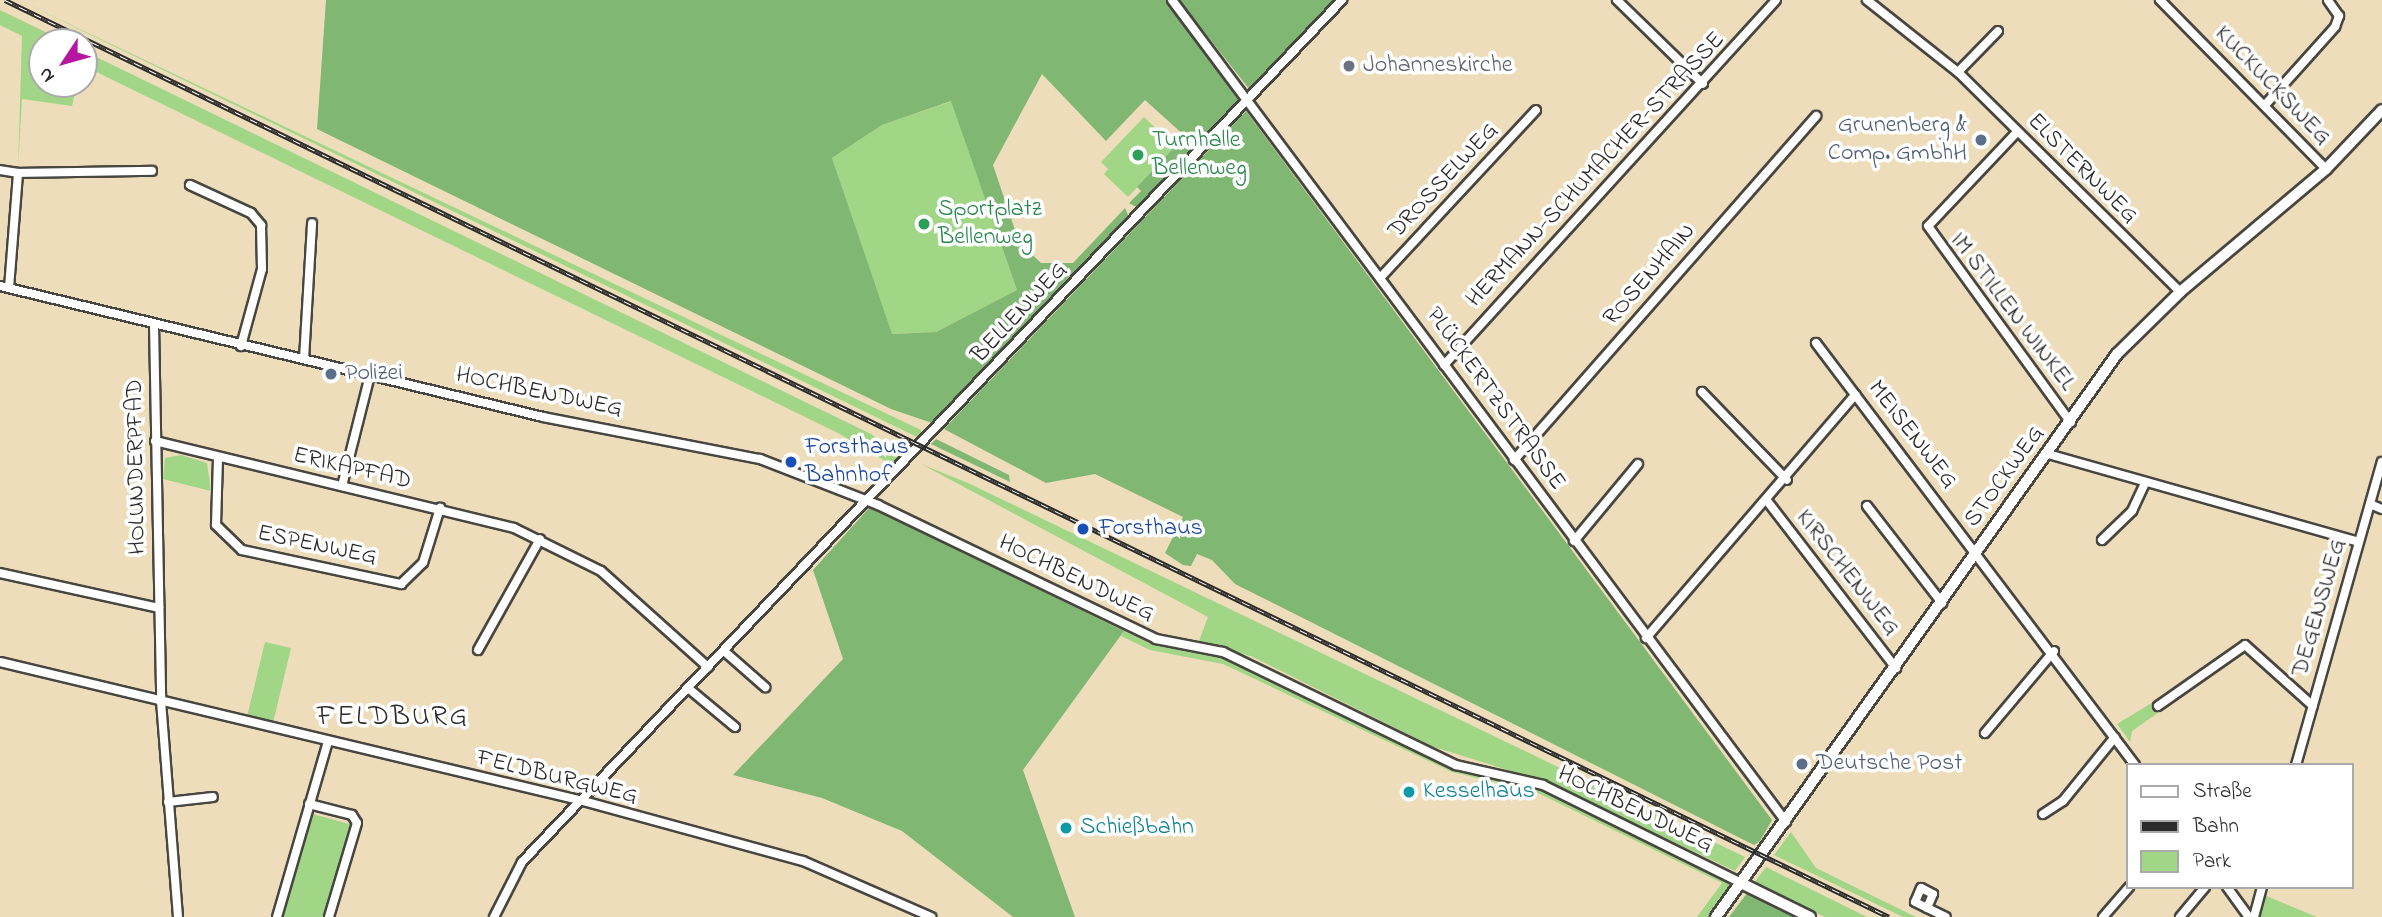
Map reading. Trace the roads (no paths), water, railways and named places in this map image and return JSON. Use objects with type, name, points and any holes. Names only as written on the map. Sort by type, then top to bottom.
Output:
[{"type":"street","name":"PLÜCKERTZSTRASSE","points":[[1172,0],[1786,822]]},
{"type":"street","name":"BELLENWEG","points":[[494,917],[523,862],[1342,0]]},
{"type":"street","points":[[1617,0],[1703,84]]},
{"type":"street","name":"HERMANN-SCHUMACHER-STRASSE","points":[[1444,365],[1703,84],[1776,0]]},
{"type":"street","name":"ELSTERNWEG","points":[[1867,0],[1958,72],[2180,292]]},
{"type":"street","name":"KUCKUCKSWEG","points":[[2160,0],[2326,169]]},
{"type":"street","points":[[2265,105],[2335,27],[2339,16],[2328,0]]},
{"type":"street","points":[[1958,72],[1998,31]]},
{"type":"street","name":"DROSSELWEG","points":[[1380,278],[1536,110]]},
{"type":"street","name":"STOCKWEG","points":[[1716,917],[2071,423],[2117,354],[2180,292],[2326,169],[2382,110]]},
{"type":"street","name":"ROSENHAIN","points":[[1514,460],[1816,116]]},
{"type":"street","name":"IM STILLEN WINKEL","points":[[2017,132],[1927,226],[2071,423]]},
{"type":"street","points":[[0,170],[18,173],[152,171]]},
{"type":"street","points":[[4,287],[18,173]]},
{"type":"street","points":[[190,185],[251,213],[261,225],[262,269],[240,346]]},
{"type":"street","points":[[304,359],[312,223]]},
{"type":"street","name":"HOCHBENDWEG","points":[[4,287],[240,346],[544,417],[712,445],[868,500],[1156,639],[1223,652],[1456,765],[1543,785],[1741,883]]},
{"type":"street","name":"HOLUNDERPFAD","points":[[154,324],[161,701],[178,917]]},
{"type":"street","name":"MEISENWEG","points":[[1816,343],[1978,550],[2134,763]]},
{"type":"street","points":[[342,486],[370,375]]},
{"type":"street","points":[[1702,391],[1787,480]]},
{"type":"street","points":[[1646,638],[1787,480],[1856,394]]},
{"type":"street","name":"ERIKAPFAD","points":[[155,441],[218,458],[440,508],[540,539],[601,571],[708,667]]},
{"type":"street","points":[[2048,454],[2358,542]]},
{"type":"street","name":"ESPENWEG","points":[[218,458],[216,525],[242,550],[401,584],[423,563],[440,508]]},
{"type":"street","name":"DEGENSWEG","points":[[2297,763],[2382,462]]},
{"type":"street","points":[[1574,541],[1638,464]]},
{"type":"street","points":[[2102,540],[2132,511],[2145,483]]},
{"type":"street","name":"KIRSCHENWEG","points":[[1768,502],[1896,668]]},
{"type":"street","points":[[2370,504],[2382,509]]},
{"type":"street","points":[[1867,506],[1942,603]]},
{"type":"street","points":[[478,650],[540,539]]},
{"type":"street","points":[[0,573],[159,613]]},
{"type":"street","points":[[2158,706],[2245,645],[2313,706]]},
{"type":"street","points":[[724,651],[765,687]]},
{"type":"street","points":[[1985,733],[2054,651]]},
{"type":"street","name":"FELDBURGWEG","points":[[0,662],[583,801],[803,861],[931,917]]},
{"type":"street","points":[[688,688],[735,727]]},
{"type":"street","points":[[2043,814],[2063,801],[2115,737]]},
{"type":"street","points":[[277,917],[328,742]]},
{"type":"street","points":[[168,802],[213,797]]},
{"type":"street","points":[[309,804],[352,815],[357,823],[329,917]]},
{"type":"street","points":[[1741,883],[1810,917]]},
{"type":"street","points":[[2103,917],[2127,889]]},
{"type":"street","points":[[2180,917],[2203,889]]},
{"type":"street","points":[[2229,889],[2251,917]]},
{"type":"street","points":[[2251,917],[2261,889]]},
{"type":"street","points":[[1927,908],[1945,917]]},
{"type":"railway","points":[[5,0],[1889,917]]},
{"type":"place","name":"Johanneskirche","points":[[1349,66]]},
{"type":"place","name":"Grunenberg & Comp. GmbhH","points":[[1981,140]]},
{"type":"place","name":"Turnhalle Bellenweg","points":[[1138,155]]},
{"type":"place","name":"Sportplatz Bellenweg","points":[[924,224]]},
{"type":"place","name":"Polizei","points":[[331,374]]},
{"type":"place","name":"Forsthaus Bahnhof","points":[[791,462]]},
{"type":"place","name":"Forsthaus","points":[[1083,529]]},
{"type":"place","name":"Deutsche Post","points":[[1802,764]]},
{"type":"place","name":"Kesselhaus","points":[[1409,792]]},
{"type":"place","name":"Schießbahn","points":[[1066,828]]},
{"type":"district","name":"FELDBURG","points":[[393,718]]}]
